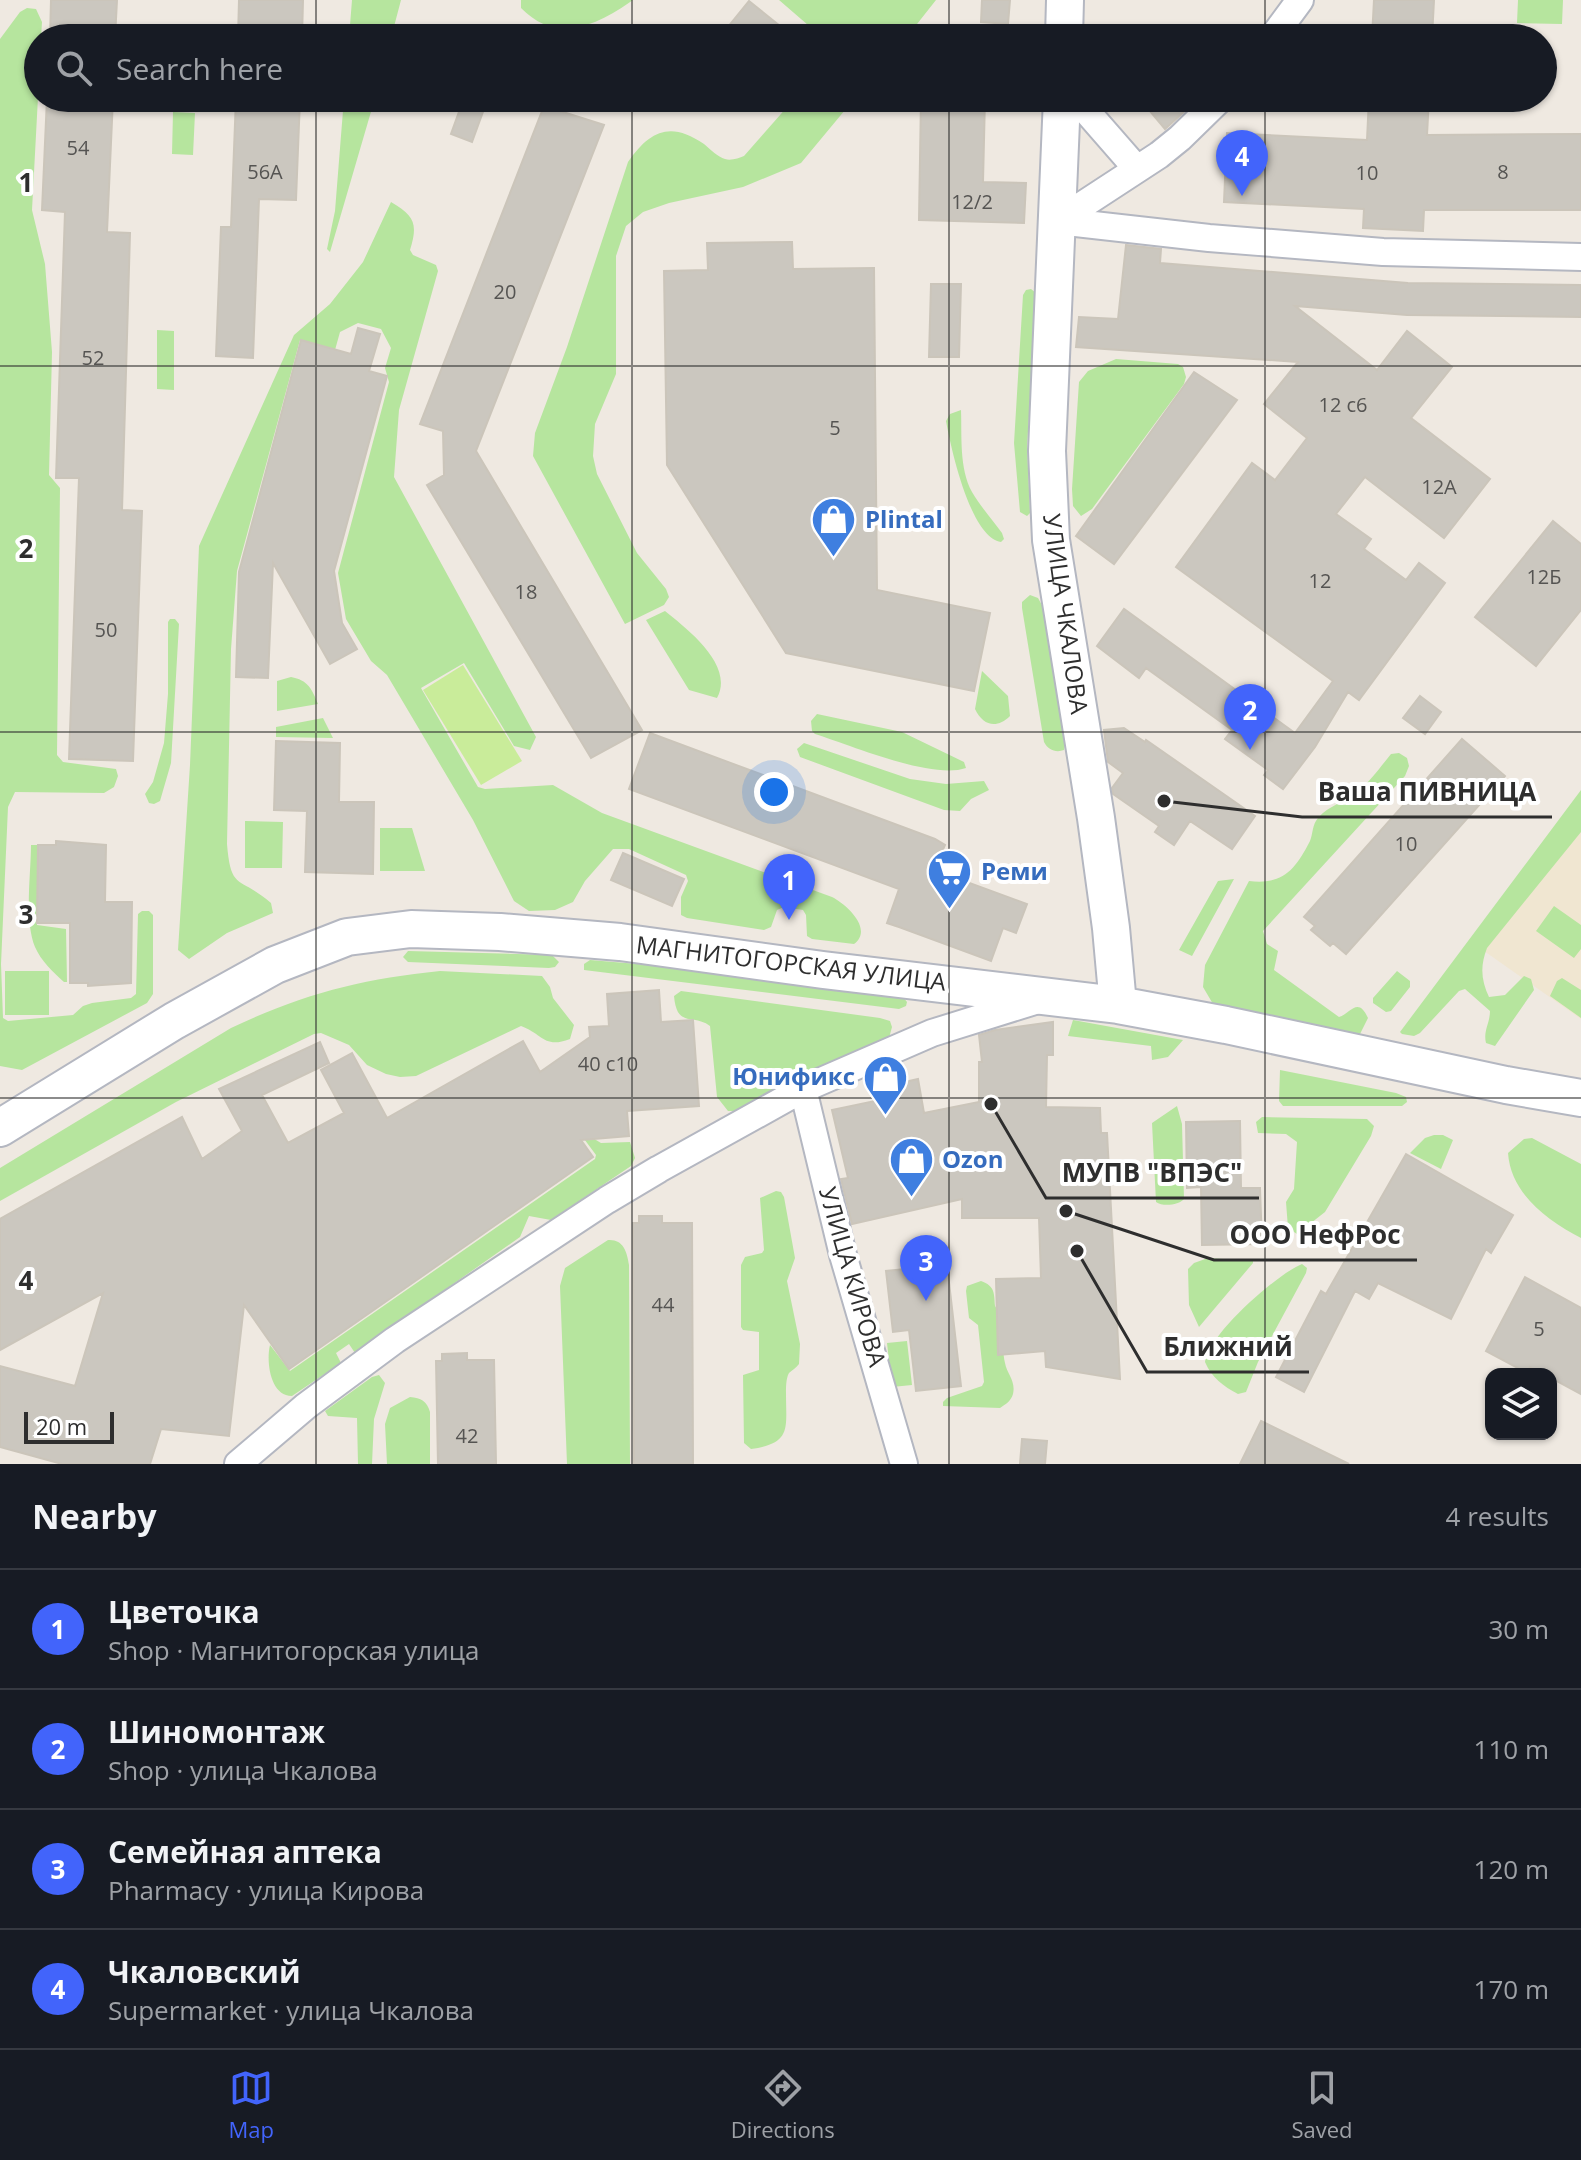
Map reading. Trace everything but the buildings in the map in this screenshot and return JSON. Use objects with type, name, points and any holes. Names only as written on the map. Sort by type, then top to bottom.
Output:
[{"type":"main road","points":[[1064,24],[1065,0]]},
{"type":"main road","name":"УЛИЦА ЧКАЛОВА","points":[[1062,112],[1047,451],[1052,559],[1096,818],[1118,1005]]},
{"type":"main road","name":"МАГНИТОГОРСКАЯ УЛИЦА","points":[[0,1128],[17,1102],[275,965],[347,937],[411,929],[500,932],[620,942],[1118,1005],[1581,1098]]},
{"type":"street","points":[[1282,24],[1300,0]]},
{"type":"street","points":[[1087,112],[1137,169]]},
{"type":"street","points":[[1058,221],[1180,138],[1207,112]]},
{"type":"street","points":[[1058,221],[1209,238],[1383,252],[1581,257]]},
{"type":"street","points":[[238,1464],[306,1406],[395,1340],[607,1200],[803,1089],[932,1033],[1049,996]]},
{"type":"street","name":"УЛИЦА КИРОВА","points":[[803,1089],[840,1242],[904,1464]]},
{"type":"shaded area","points":[[1581,813],[1581,1019],[1477,946]]},
{"type":"green space","points":[[352,0],[401,0],[395,24],[350,24]]},
{"type":"green space","points":[[521,0],[633,0],[588,24],[545,24],[521,8]]},
{"type":"green space","points":[[779,0],[936,0],[917,24],[807,24]]},
{"type":"green space","points":[[1518,0],[1563,0],[1562,24],[1517,23]]},
{"type":"green space","points":[[27,8],[36,9],[42,22],[24,24],[24,112],[37,112],[32,210],[45,264],[52,352],[49,475],[60,488],[57,755],[63,762],[116,769],[118,776],[114,787],[104,793],[15,792],[8,807],[1,964],[3,1018],[8,1021],[73,1015],[92,1003],[131,998],[136,994],[138,914],[149,911],[153,915],[153,994],[147,1003],[22,1070],[0,1066],[0,39],[20,12]]},
{"type":"green space","points":[[173,112],[195,113],[193,155],[172,154]]},
{"type":"green space","points":[[343,112],[371,112],[330,252],[327,249],[335,211]]},
{"type":"green space","points":[[783,112],[843,112],[801,163],[743,187],[669,203],[643,212],[626,226],[616,256],[616,374],[595,424],[593,456],[597,474],[637,553],[669,597],[664,605],[625,624],[533,456],[535,433],[628,162],[636,151],[653,136],[671,131],[692,137],[722,158],[730,160],[744,156]]},
{"type":"green space","points":[[391,202],[410,216],[414,227],[410,250],[413,255],[436,265],[438,271],[399,410],[394,477],[536,737],[530,750],[514,746],[464,663],[421,688],[478,787],[553,785],[602,813],[832,897],[844,905],[860,924],[859,938],[854,944],[812,939],[807,936],[803,910],[784,907],[777,910],[771,927],[764,930],[687,918],[681,915],[681,897],[688,881],[686,875],[629,849],[613,849],[585,881],[573,902],[555,910],[529,911],[514,901],[473,820],[387,675],[371,661],[346,619],[338,573],[389,382],[385,368],[391,348],[381,329],[358,323],[340,332],[335,350],[300,340],[237,571],[231,649],[227,844],[234,876],[271,903],[273,913],[227,933],[189,959],[178,950],[199,546],[294,335],[330,304],[363,262]]},
{"type":"green space","points":[[1031,289],[1037,299],[1027,446],[1030,513],[1027,516],[1020,512],[1014,443],[1023,295]]},
{"type":"green space","points":[[157,330],[174,331],[174,390],[157,389]]},
{"type":"green space","points":[[1116,359],[1178,364],[1183,367],[1186,377],[1184,384],[1092,509],[1081,516],[1073,506],[1072,489],[1079,382],[1088,371]]},
{"type":"green space","points":[[961,410],[962,452],[968,483],[1002,533],[1004,539],[1001,542],[980,525],[957,470],[946,421],[950,414]]},
{"type":"green space","points":[[1030,595],[1038,598],[1043,607],[1066,739],[1061,751],[1050,749],[1044,742],[1022,608],[1022,602]]},
{"type":"green space","points":[[665,611],[696,638],[714,661],[720,673],[721,686],[717,698],[689,690],[646,620]]},
{"type":"green space","points":[[170,619],[175,619],[179,624],[171,763],[160,801],[154,804],[149,803],[145,794],[153,782],[164,743]]},
{"type":"green space","points":[[463,665],[522,761],[481,785],[423,690]]},
{"type":"green space","points":[[982,671],[1008,696],[1010,716],[1000,723],[986,722],[975,709]]},
{"type":"green space","points":[[291,677],[309,686],[318,704],[277,711],[277,681]]},
{"type":"green space","points":[[817,714],[902,732],[964,762],[966,768],[933,769],[913,765],[815,734],[811,721]]},
{"type":"green space","points":[[323,718],[333,738],[276,737],[276,727]]},
{"type":"green space","points":[[804,743],[910,779],[946,784],[984,781],[989,790],[971,799],[960,811],[944,810],[800,757],[797,749]]},
{"type":"green space","points":[[1399,753],[1407,758],[1409,766],[1405,776],[1263,931],[1267,944],[1278,951],[1274,970],[1339,1017],[1354,1008],[1361,1008],[1368,1018],[1360,1034],[1353,1037],[1244,1016],[1213,1004],[1203,987],[1205,965],[1249,881],[1271,881],[1287,873],[1310,841],[1318,818],[1363,787],[1391,754]]},
{"type":"green space","points":[[1581,790],[1581,832],[1487,948],[1482,973],[1489,997],[1505,995],[1524,976],[1531,979],[1534,990],[1495,1046],[1486,1043],[1485,1039],[1490,1011],[1465,989],[1459,991],[1420,1033],[1414,1036],[1402,1034],[1400,1032]]},
{"type":"green space","points":[[245,821],[283,822],[282,868],[245,868]]},
{"type":"green space","points":[[380,828],[412,828],[425,871],[380,871]]},
{"type":"green space","points":[[31,845],[37,845],[37,925],[66,929],[67,982],[44,962],[32,936],[29,911]]},
{"type":"green space","points":[[1234,879],[1192,956],[1179,950],[1218,881]]},
{"type":"green space","points":[[1554,906],[1581,925],[1581,949],[1574,958],[1536,931]]},
{"type":"green space","points":[[408,951],[552,955],[559,962],[549,968],[408,962],[403,957]]},
{"type":"green space","points":[[590,960],[903,997],[907,1002],[899,1009],[584,970],[584,964]]},
{"type":"green space","points":[[5,971],[49,971],[49,1015],[5,1015]]},
{"type":"green space","points":[[440,971],[542,976],[553,998],[574,1025],[570,1039],[549,1041],[521,1026],[416,1076],[400,1077],[367,1065],[349,1045],[321,1033],[314,1034],[176,1102],[0,1201],[0,1168],[231,1028],[283,1006],[333,990],[384,978]]},
{"type":"green space","points":[[1397,971],[1410,981],[1410,987],[1391,1011],[1386,1012],[1373,1003],[1373,998]]},
{"type":"green space","points":[[1562,978],[1581,990],[1581,1018],[1550,996],[1557,981]]},
{"type":"green space","points":[[681,991],[880,1018],[890,1021],[892,1027],[889,1038],[740,1111],[728,1111],[717,1097],[710,1026],[678,1013],[674,996]]},
{"type":"green space","points":[[1073,1020],[1183,1040],[1168,1057],[1152,1060],[1151,1046],[1068,1036]]},
{"type":"green space","points":[[1280,1070],[1396,1093],[1406,1097],[1407,1102],[1402,1106],[1283,1106],[1279,1101]]},
{"type":"green space","points":[[1177,1106],[1182,1124],[1184,1199],[1175,1204],[1163,1204],[1156,1202],[1152,1123]]},
{"type":"green space","points":[[1262,1117],[1367,1119],[1374,1126],[1325,1212],[1297,1234],[1288,1228],[1286,1202],[1294,1189],[1297,1142],[1286,1134],[1258,1133],[1256,1122]]},
{"type":"green space","points":[[576,1128],[601,1143],[630,1142],[635,1158],[631,1166],[551,1220],[529,1216],[520,1237],[355,1353],[349,1344],[336,1353],[341,1363],[292,1396],[279,1390],[269,1368],[270,1345],[290,1371],[595,1159],[596,1155]]},
{"type":"green space","points":[[1434,1135],[1453,1140],[1441,1169],[1410,1153],[1425,1138]]},
{"type":"green space","points":[[1532,1138],[1581,1164],[1581,1238],[1544,1214],[1523,1193],[1516,1181],[1508,1153],[1524,1139]]},
{"type":"green space","points":[[776,1191],[784,1197],[795,1258],[787,1281],[800,1344],[799,1364],[787,1377],[784,1432],[774,1443],[751,1449],[744,1443],[743,1375],[759,1370],[759,1332],[741,1327],[741,1265],[745,1257],[764,1250],[760,1198]]},
{"type":"green space","points":[[608,1240],[623,1247],[629,1265],[630,1464],[567,1464],[560,1286],[565,1268]]},
{"type":"green space","points":[[1208,1258],[1253,1263],[1199,1327],[1189,1305],[1188,1269]]},
{"type":"green space","points":[[1302,1264],[1307,1268],[1306,1273],[1258,1362],[1246,1392],[1238,1394],[1211,1373],[1205,1362],[1209,1350],[1245,1307]]},
{"type":"green space","points":[[981,1281],[989,1285],[994,1294],[1013,1394],[1000,1408],[943,1406],[947,1398],[982,1386],[984,1382],[978,1325],[969,1318],[966,1291],[967,1286]]},
{"type":"green space","points":[[907,1341],[912,1385],[892,1387],[887,1343]]},
{"type":"green space","points":[[379,1375],[385,1383],[374,1419],[372,1464],[358,1464],[357,1418],[328,1416],[325,1411]]},
{"type":"green space","points":[[410,1397],[423,1401],[430,1412],[430,1464],[387,1464],[385,1424],[390,1408]]},
{"type":"place","name":"Чкаловский","points":[[1242,196]]},
{"type":"place","name":"Plintal","points":[[834,559]]},
{"type":"place","name":"Шиномонтаж","points":[[1250,750]]},
{"type":"place","name":"Ваша ПИВНИЦА","points":[[1164,801]]},
{"type":"place","name":"Реми","points":[[950,911]]},
{"type":"place","name":"Цветочка","points":[[789,920]]},
{"type":"place","name":"МУПВ \"ВПЭС\"","points":[[991,1104]]},
{"type":"place","name":"Юнификс","points":[[886,1116]]},
{"type":"place","name":"Ozon","points":[[911,1199]]},
{"type":"place","name":"ООО НефРос","points":[[1066,1211]]},
{"type":"place","name":"Ближний","points":[[1077,1251]]},
{"type":"place","name":"Семейная аптека","points":[[926,1301]]}]
